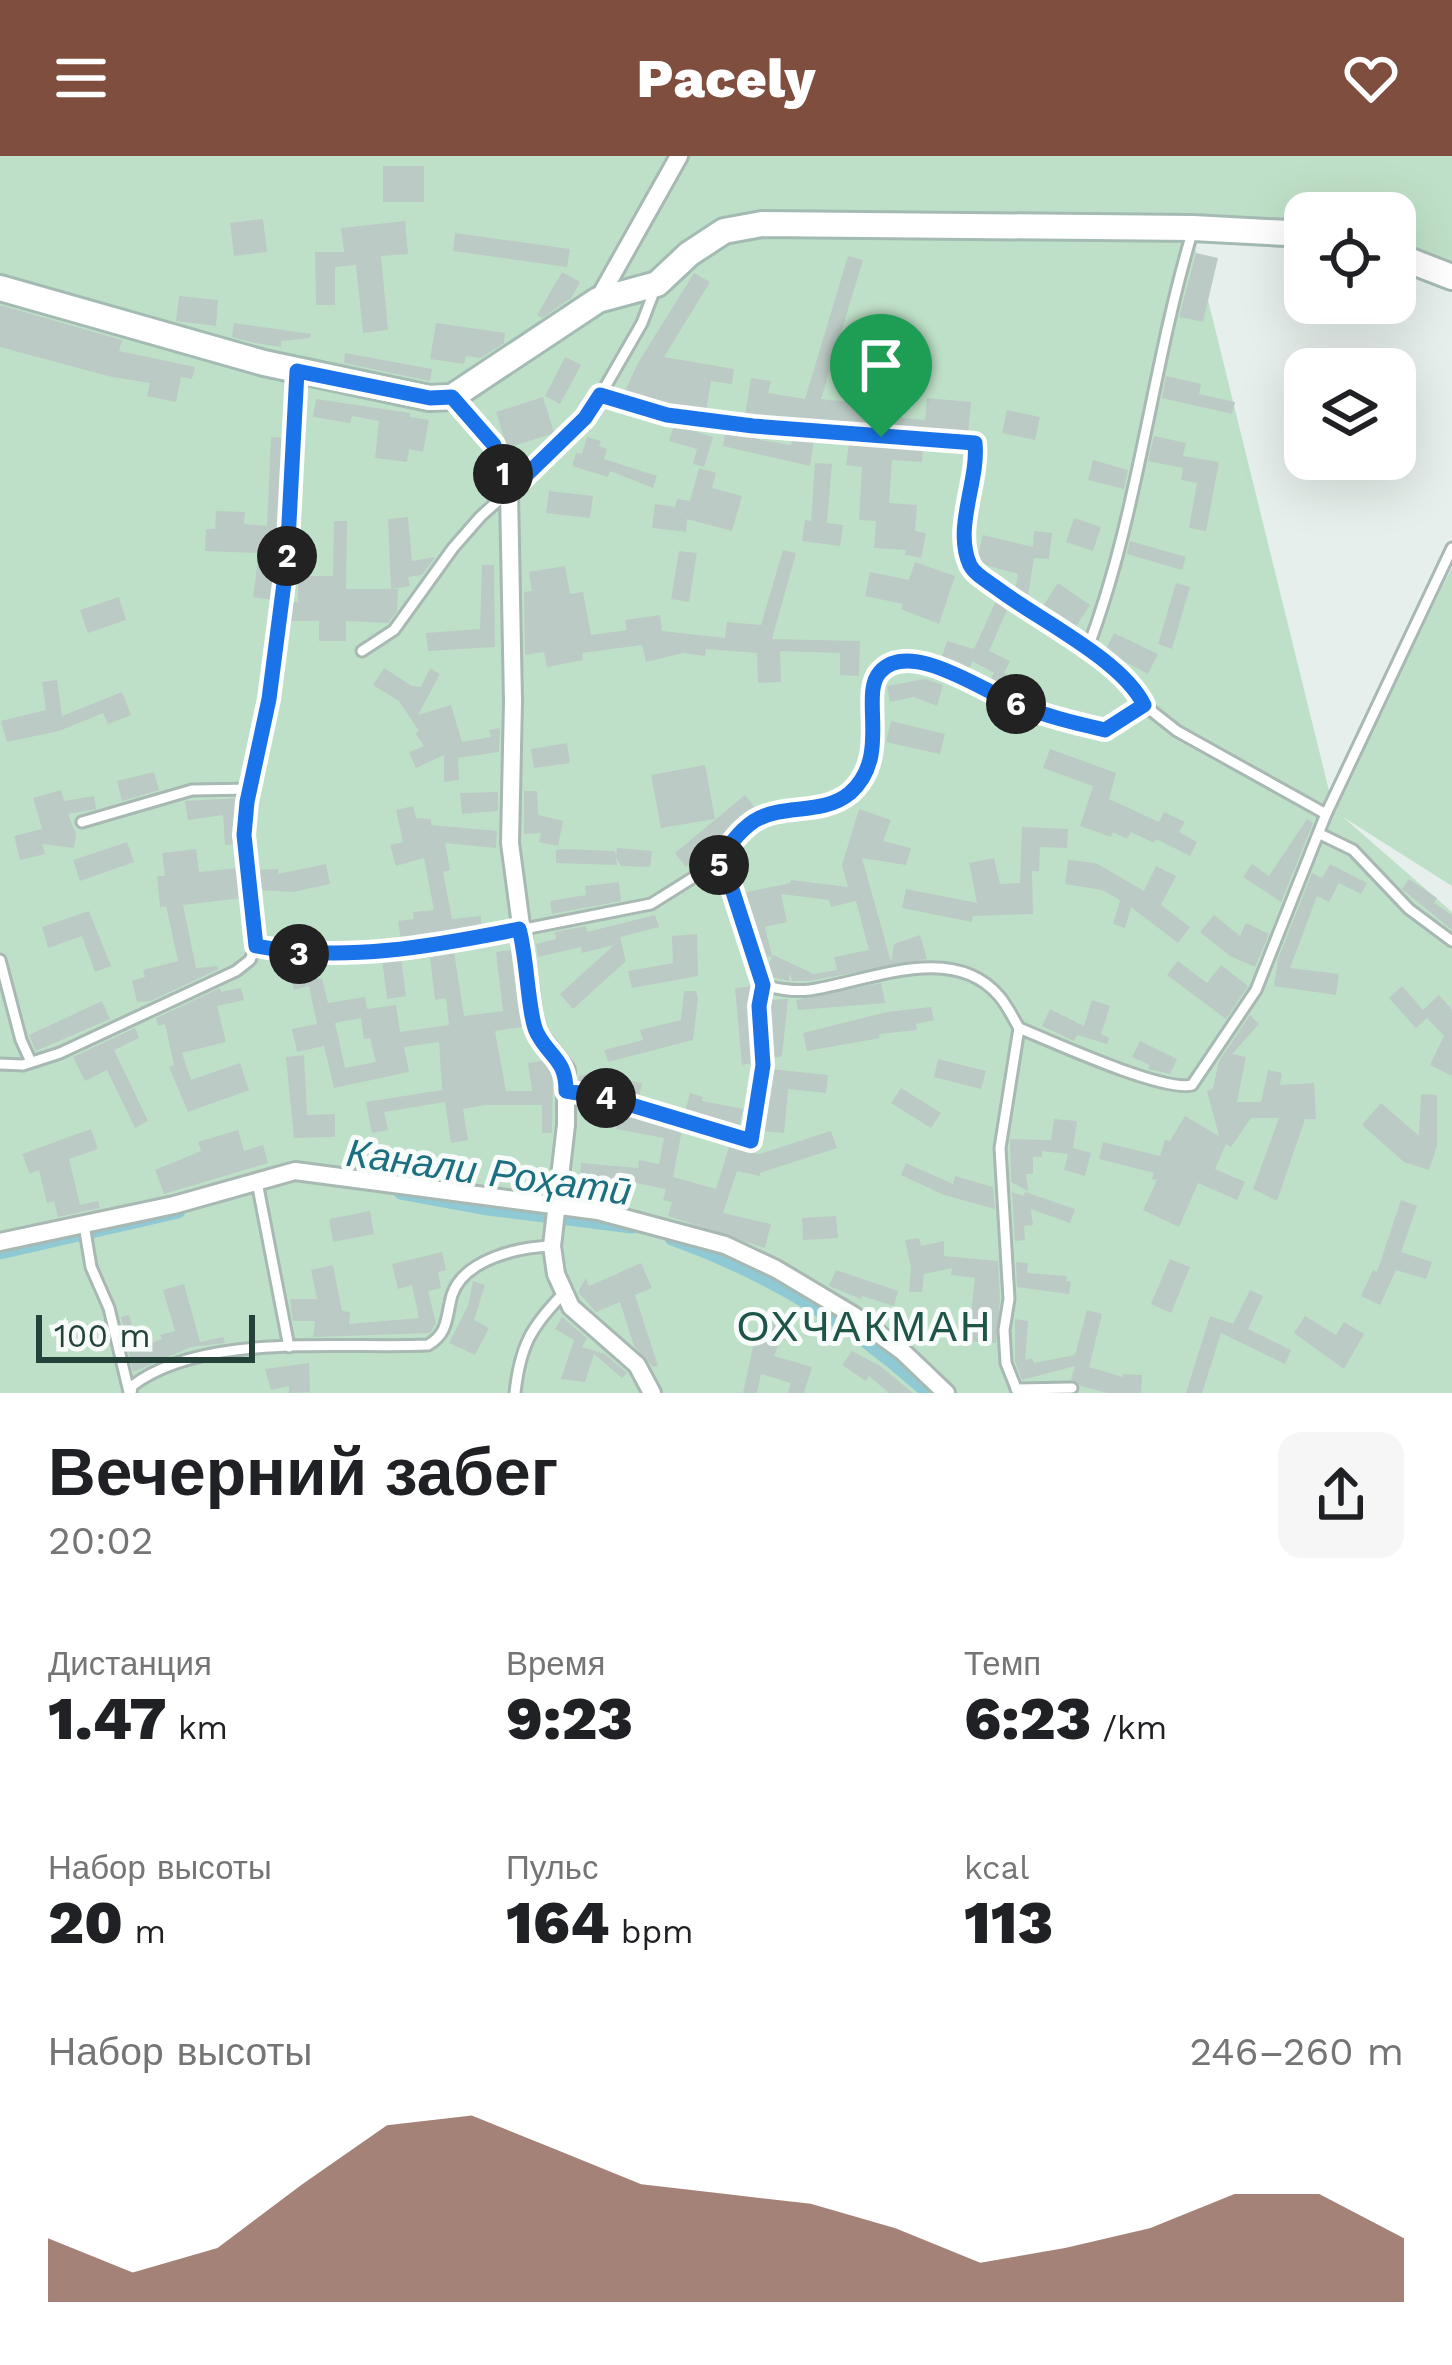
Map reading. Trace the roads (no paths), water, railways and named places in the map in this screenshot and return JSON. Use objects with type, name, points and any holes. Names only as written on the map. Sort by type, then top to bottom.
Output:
[{"type":"street","points":[[0,288],[297,371],[430,398],[452,397],[598,300],[680,156]]},
{"type":"street","points":[[598,300],[657,284],[689,254],[724,231],[762,224],[1284,233]]},
{"type":"street","points":[[1416,263],[1452,277]]},
{"type":"street","points":[[452,397],[494,445],[509,492],[510,843],[535,1030],[566,1070],[553,1242],[563,1294],[571,1307],[637,1365],[652,1393]]},
{"type":"street","points":[[0,1242],[87,1233],[258,1188],[295,1172],[645,1221],[742,1253],[853,1315],[902,1351],[946,1393]]},
{"type":"lane","points":[[1087,650],[1107,597],[1173,296],[1193,228]]},
{"type":"lane","points":[[362,651],[406,617],[453,548],[570,434],[600,395],[643,323],[657,284]]},
{"type":"lane","points":[[0,1064],[31,1062],[60,1053],[236,971],[250,960],[256,946],[244,835],[269,699],[287,560],[297,371]]},
{"type":"lane","points":[[600,395],[667,415],[975,443],[966,522],[970,564],[1037,618],[1125,676],[1144,705],[1177,731],[1326,814]]},
{"type":"lane","points":[[763,985],[810,990],[902,969],[953,970],[990,987],[1019,1028],[1168,1083],[1192,1085],[1256,990],[1326,814],[1452,548]]},
{"type":"lane","points":[[256,946],[296,954],[428,947],[651,904],[718,862],[736,835],[758,818],[827,806],[862,780],[872,757],[875,688],[883,669],[918,662],[967,678],[1028,709],[1105,730],[1144,705]]},
{"type":"lane","points":[[82,822],[192,790],[252,789]]},
{"type":"lane","points":[[1320,834],[1353,850],[1409,908],[1452,940]]},
{"type":"lane","points":[[566,1091],[608,1098],[751,1141],[763,1065],[759,1006],[763,985],[732,889],[718,862]]},
{"type":"lane","points":[[0,960],[31,1062]]},
{"type":"lane","points":[[1019,1028],[1000,1148],[1009,1299],[1006,1363],[1017,1391],[1072,1388]]},
{"type":"lane","points":[[258,1188],[289,1347]]},
{"type":"lane","points":[[87,1233],[91,1267],[109,1308],[130,1393]]},
{"type":"lane","points":[[130,1393],[151,1371],[183,1358],[289,1347],[428,1345],[445,1330],[453,1292],[463,1274],[553,1242]]},
{"type":"lane","points":[[515,1393],[519,1358],[536,1322],[563,1294]]},
{"type":"waterway","name":"Канали Роҳатӣ","points":[[401,1192],[632,1226]]},
{"type":"waterway","name":"Канали Роҳатӣ","points":[[0,1252],[178,1211]]},
{"type":"waterway","name":"Канали Роҳатӣ","points":[[672,1238],[742,1267],[809,1303],[871,1345],[929,1393]]},
{"type":"district","name":"ОХЧАКМАН","points":[[865,1326]]}]
